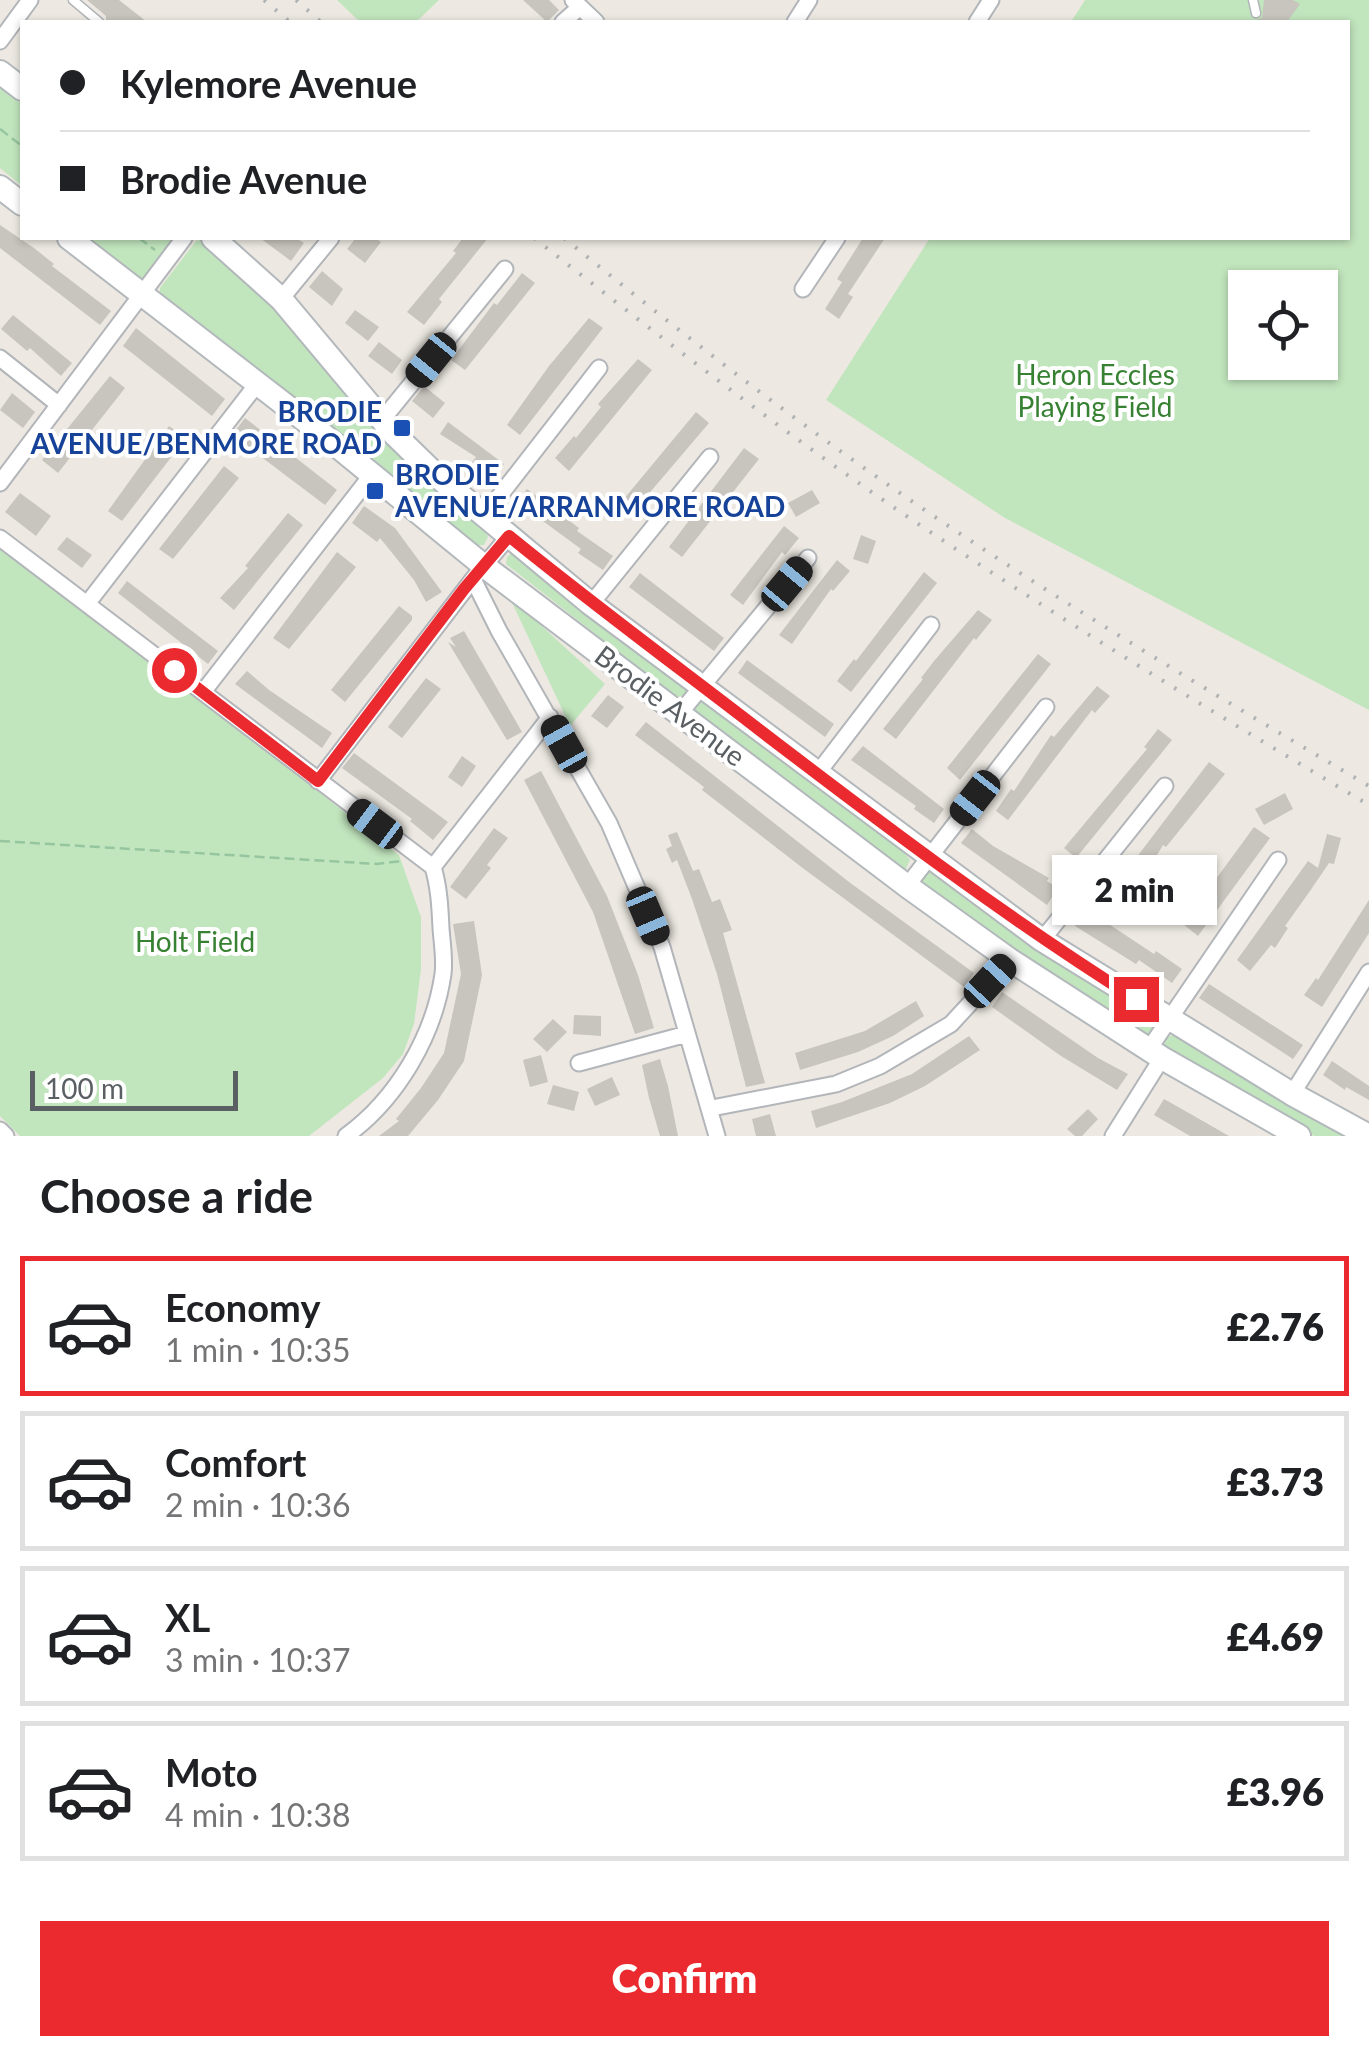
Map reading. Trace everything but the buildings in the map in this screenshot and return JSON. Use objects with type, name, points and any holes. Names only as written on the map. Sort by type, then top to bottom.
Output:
[{"type":"street","points":[[0,41],[30,0]]},
{"type":"street","points":[[0,72],[20,88]]},
{"type":"street","points":[[0,187],[20,202]]},
{"type":"street","name":"Brodie Avenue","points":[[71,240],[373,474],[479,572],[680,713],[908,886],[1010,960],[1156,1054],[1298,1136]]},
{"type":"street","points":[[0,483],[183,240]]},
{"type":"street","name":"Brodie Avenue","points":[[215,240],[281,299],[382,420],[438,476],[592,604],[1042,940],[1292,1094],[1369,1136]]},
{"type":"street","points":[[281,299],[329,240]]},
{"type":"street","points":[[804,289],[836,240]]},
{"type":"street","points":[[382,420],[505,270]]},
{"type":"street","points":[[0,358],[59,405]]},
{"type":"street","points":[[484,516],[599,368]]},
{"type":"street","points":[[87,604],[257,384]]},
{"type":"street","points":[[592,604],[710,457]]},
{"type":"street","points":[[203,692],[373,474]]},
{"type":"street","points":[[318,781],[509,536]]},
{"type":"street","points":[[0,538],[433,867],[438,884],[443,972],[431,1026],[392,1092],[346,1136]]},
{"type":"street","points":[[680,713],[808,558]]},
{"type":"street","points":[[479,572],[499,631],[609,823],[662,947],[712,1108],[717,1136]]},
{"type":"street","points":[[817,774],[931,625]]},
{"type":"street","points":[[908,886],[1046,706]]},
{"type":"street","points":[[433,867],[550,717]]},
{"type":"street","points":[[1042,940],[1165,786]]},
{"type":"street","points":[[1113,1136],[1156,1054],[1167,1019],[1278,860]]},
{"type":"street","points":[[712,1108],[836,1084],[880,1066],[951,1024],[1010,960]]},
{"type":"street","points":[[1292,1094],[1369,972]]},
{"type":"street","points":[[578,1063],[688,1034]]},
{"type":"street","points":[[0,1130],[6,1136]]},
{"type":"lane","points":[[73,0],[97,20]]},
{"type":"lane","points":[[1253,0],[1256,13]]},
{"type":"path","points":[[0,129],[20,144]]},
{"type":"path","points":[[142,240],[168,260]]},
{"type":"path","points":[[0,840],[377,864],[401,861]]},
{"type":"green space","points":[[337,0],[439,0],[418,20],[358,20]]},
{"type":"green space","name":"Heron Eccles Playing Field","points":[[1085,0],[1369,0],[1369,710],[1005,518],[826,400],[929,240],[1350,240],[1350,20],[1072,20]]},
{"type":"green space","points":[[0,87],[20,102],[20,184],[0,168]]},
{"type":"green space","points":[[91,240],[175,240],[147,277],[141,279]]},
{"type":"green space","points":[[200,240],[264,297],[397,453],[484,529],[488,537],[484,545],[476,545],[160,293],[160,288]]},
{"type":"green space","name":"Holt Field","points":[[0,542],[399,855],[421,917],[421,969],[414,1024],[403,1054],[383,1078],[309,1136],[20,1136],[0,1116]]},
{"type":"green space","points":[[513,552],[688,687],[685,695],[676,697],[506,564]]},
{"type":"green space","points":[[509,596],[605,684],[570,726]]},
{"type":"green space","points":[[700,698],[901,848],[910,860],[905,871],[696,712],[694,705]]},
{"type":"green space","points":[[928,871],[1155,1023],[1157,1029],[1147,1037],[1062,985],[920,882]]},
{"type":"green space","points":[[1173,1035],[1353,1136],[1314,1136],[1224,1086],[1164,1046],[1166,1038]]},
{"type":"railway","points":[[264,0],[288,20]]},
{"type":"railway","points":[[296,0],[319,20]]},
{"type":"railway","points":[[537,240],[763,414],[905,515],[1135,663],[1369,805]]},
{"type":"railway","points":[[566,240],[736,374],[913,502],[1082,612],[1369,786]]},
{"type":"place","name":"BRODIE AVENUE/BENMORE ROAD","points":[[402,428]]},
{"type":"place","name":"BRODIE AVENUE/ARRANMORE ROAD","points":[[375,491]]},
{"type":"route","points":[[174,670],[318,781],[509,536],[592,604],[928,858],[1042,940],[1136,999]]}]
